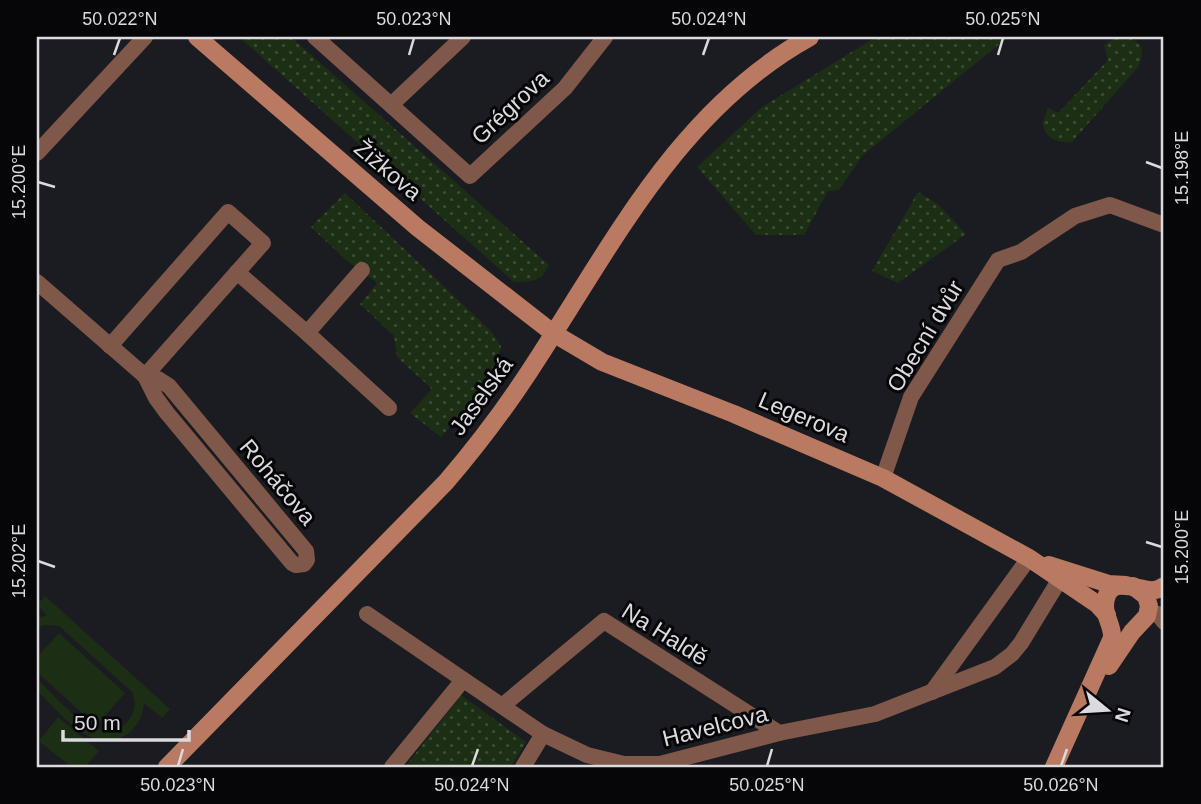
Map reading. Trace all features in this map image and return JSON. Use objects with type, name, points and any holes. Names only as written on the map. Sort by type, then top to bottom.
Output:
[{"type":"street","points":[[37,153],[145,37]]},
{"type":"street","points":[[315,37],[391,105],[463,37]]},
{"type":"street","name":"Grégrova","points":[[391,105],[470,176],[565,88],[605,37]]},
{"type":"street","name":"Jaselská","points":[[167,767],[446,482],[480,443],[530,372],[622,223],[678,148],[733,91],[759,70],[810,37]]},
{"type":"street","name":"Žižkova","points":[[200,39],[418,228],[553,333]]},
{"type":"street","name":"Obecní dvůr","points":[[883,478],[911,397],[998,260],[1021,252],[1075,216],[1110,205],[1164,225]]},
{"type":"street","points":[[110,346],[228,212],[263,243],[145,376]]},
{"type":"street","points":[[307,333],[362,270]]},
{"type":"street","points":[[237,272],[389,408]]},
{"type":"street","name":"Roháčova","points":[[37,282],[145,376],[167,413],[292,563],[304,564],[307,560],[306,551],[169,386],[158,379],[145,376]]},
{"type":"street","name":"Legerova","points":[[553,333],[602,362],[734,414],[883,478],[1029,558],[1097,604],[1107,616]]},
{"type":"street","points":[[932,692],[1029,558]]},
{"type":"street","name":"Legerova","points":[[1029,558],[1109,584],[1154,590],[1164,586]]},
{"type":"street","name":"Havelcova","points":[[367,614],[542,734],[587,755],[624,764],[664,766],[779,733],[875,714],[995,667],[1021,643],[1060,579]]},
{"type":"street","points":[[1052,764],[1128,637],[1149,612],[1149,602],[1144,592],[1130,585],[1116,587],[1106,602],[1112,638],[1073,725]]},
{"type":"street","points":[[1107,616],[1114,625],[1132,628],[1162,615]]},
{"type":"street","name":"Na Haldě","points":[[502,706],[604,621],[779,733]]},
{"type":"street","points":[[392,767],[463,680]]},
{"type":"street","points":[[523,767],[542,734]]},
{"type":"green space","points":[[239,37],[291,37],[549,265],[543,275],[535,280],[514,282]]},
{"type":"green space","points":[[876,37],[1008,37],[863,155],[839,190],[828,191],[804,235],[756,235],[697,167],[762,107]]},
{"type":"green space","points":[[1116,37],[1129,38],[1138,43],[1142,52],[1139,66],[1072,142],[1053,139],[1042,124],[1048,108],[1058,113],[1108,60],[1104,45]]},
{"type":"green space","points":[[918,192],[938,204],[966,234],[898,283],[872,271]]},
{"type":"green space","points":[[345,193],[491,331],[501,346],[496,371],[485,388],[441,437],[410,413],[432,389],[397,357],[394,336],[360,304],[377,283],[346,260],[311,227]]},
{"type":"green space","points":[[45,596],[170,709],[162,718],[144,703],[134,729],[114,741],[101,741],[77,729],[37,691],[37,679],[78,718],[103,730],[115,730],[126,723],[134,709],[132,692],[59,626],[45,625],[37,628],[37,618],[47,615],[37,605]]},
{"type":"green space","points":[[59,633],[125,693],[96,726],[37,672],[37,657]]},
{"type":"green space","points":[[461,695],[526,742],[511,767],[405,767]]},
{"type":"green space","points":[[58,717],[99,751],[85,767],[71,767],[39,741]]}]
